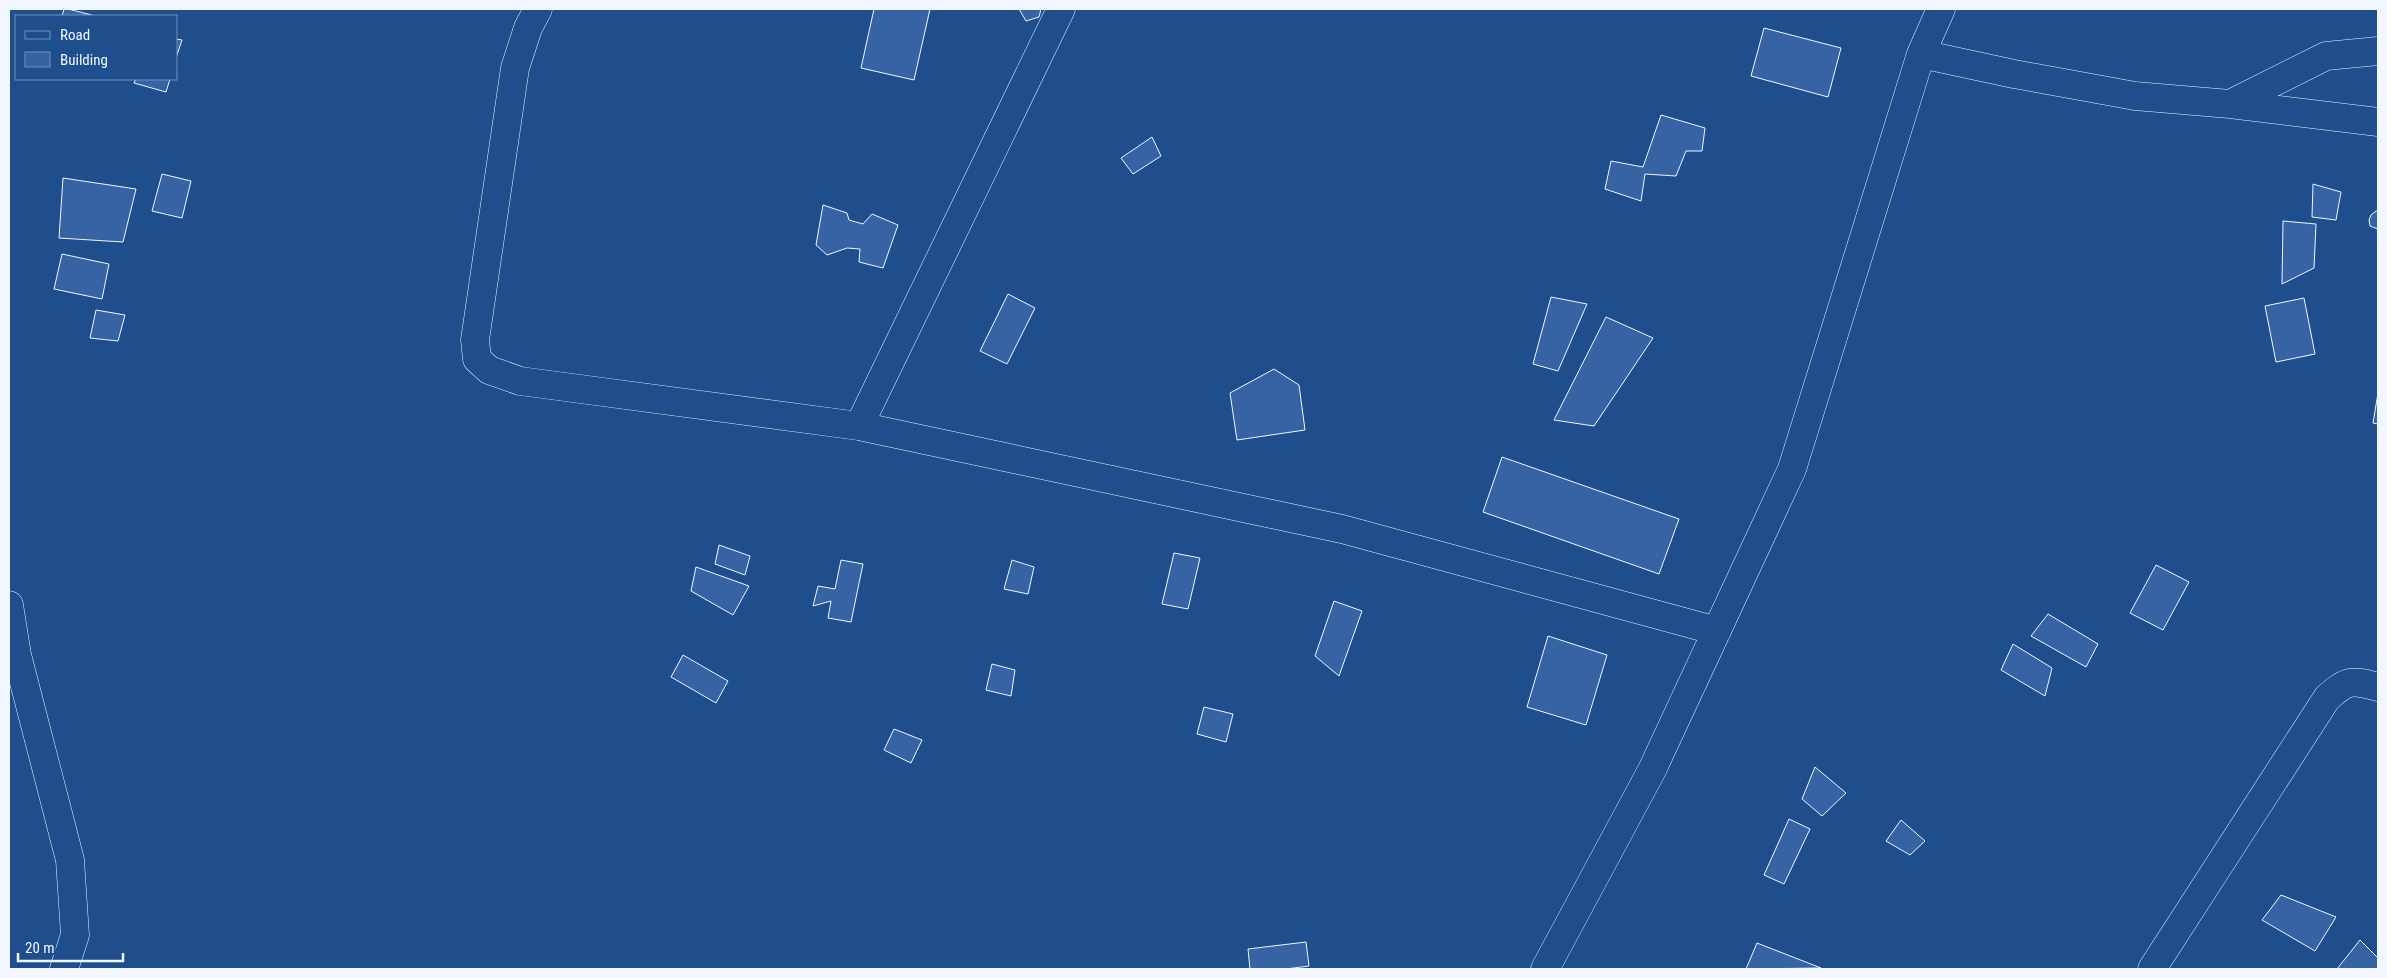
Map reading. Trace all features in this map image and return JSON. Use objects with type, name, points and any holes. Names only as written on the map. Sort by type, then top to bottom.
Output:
[{"type":"street","points":[[538,9],[528,28],[515,68],[475,340],[477,359],[489,370],[520,381],[859,426],[1342,529],[1717,631]]},
{"type":"street","points":[[859,426],[1061,9]]},
{"type":"street","points":[[1545,969],[1652,770],[1792,469],[1921,54],[1942,9]]},
{"type":"street","points":[[2230,104],[2326,56],[2378,51]]},
{"type":"street","points":[[1921,54],[2014,74],[2136,96],[2230,104],[2378,122]]},
{"type":"street","points":[[9,605],[13,656],[70,860],[75,935],[64,969]]},
{"type":"street","points":[[2152,969],[2327,698],[2343,683],[2356,681],[2378,687]]},
{"type":"building","points":[[64,9],[68,9],[92,15],[62,15]]},
{"type":"building","points":[[874,9],[930,9],[914,80],[861,68]]},
{"type":"building","points":[[1019,9],[1041,9],[1039,17],[1026,21]]},
{"type":"building","points":[[1764,28],[1841,48],[1828,97],[1751,76]]},
{"type":"building","points":[[178,39],[182,40],[178,52]]},
{"type":"building","points":[[136,80],[170,80],[166,92],[134,83]]},
{"type":"building","points":[[1661,115],[1705,128],[1702,151],[1686,151],[1676,176],[1645,174],[1641,201],[1605,189],[1611,161],[1643,167]]},
{"type":"building","points":[[1152,137],[1161,156],[1133,174],[1121,158]]},
{"type":"building","points":[[162,174],[191,181],[182,218],[152,211]]},
{"type":"building","points":[[63,178],[136,189],[123,242],[59,238]]},
{"type":"building","points":[[2313,184],[2341,192],[2336,220],[2312,217]]},
{"type":"building","points":[[823,205],[847,213],[849,220],[863,224],[872,214],[898,225],[883,268],[859,262],[860,249],[847,248],[827,255],[816,245]]},
{"type":"building","points":[[2378,211],[2378,229],[2370,226],[2369,220]]},
{"type":"building","points":[[2283,221],[2316,224],[2314,268],[2282,284]]},
{"type":"building","points":[[62,254],[109,264],[102,299],[54,289]]},
{"type":"building","points":[[1008,294],[1035,308],[1007,364],[980,351]]},
{"type":"building","points":[[1551,297],[1587,304],[1558,371],[1533,364]]},
{"type":"building","points":[[2304,298],[2315,354],[2276,362],[2265,306]]},
{"type":"building","points":[[96,310],[125,315],[118,341],[90,338]]},
{"type":"building","points":[[1606,317],[1653,338],[1594,426],[1554,420]]},
{"type":"building","points":[[1274,369],[1299,385],[1305,430],[1237,440],[1230,393]]},
{"type":"building","points":[[2378,393],[2378,424],[2373,423]]},
{"type":"building","points":[[1502,457],[1679,519],[1659,574],[1483,512]]},
{"type":"building","points":[[719,545],[750,556],[745,575],[715,564]]},
{"type":"building","points":[[1174,553],[1200,558],[1188,609],[1162,604]]},
{"type":"building","points":[[841,560],[863,564],[851,622],[828,618],[831,601],[813,606],[818,586],[835,589]]},
{"type":"building","points":[[1012,560],[1034,567],[1028,594],[1004,589]]},
{"type":"building","points":[[2156,565],[2189,582],[2163,630],[2130,613]]},
{"type":"building","points":[[696,567],[749,586],[733,615],[691,591]]},
{"type":"building","points":[[1334,601],[1362,611],[1339,676],[1315,656]]},
{"type":"building","points":[[2048,614],[2098,644],[2086,667],[2031,636]]},
{"type":"building","points":[[1548,636],[1607,655],[1586,725],[1527,707]]},
{"type":"building","points":[[2013,644],[2052,668],[2045,696],[2001,670]]},
{"type":"building","points":[[683,655],[728,681],[716,703],[671,677]]},
{"type":"building","points":[[992,664],[1015,670],[1011,696],[986,690]]},
{"type":"building","points":[[1204,707],[1233,714],[1226,742],[1197,734]]},
{"type":"building","points":[[894,729],[922,740],[911,763],[884,750]]},
{"type":"building","points":[[1815,767],[1846,793],[1822,816],[1802,799]]},
{"type":"building","points":[[1789,819],[1810,829],[1784,884],[1764,875]]},
{"type":"building","points":[[1901,820],[1925,841],[1910,855],[1886,841]]},
{"type":"building","points":[[2281,895],[2336,917],[2315,951],[2262,920]]},
{"type":"building","points":[[2360,940],[2378,958],[2378,969],[2337,969]]},
{"type":"building","points":[[1306,942],[1309,966],[1286,969],[1250,969],[1248,949]]},
{"type":"building","points":[[1757,943],[1821,968],[1746,969]]}]
